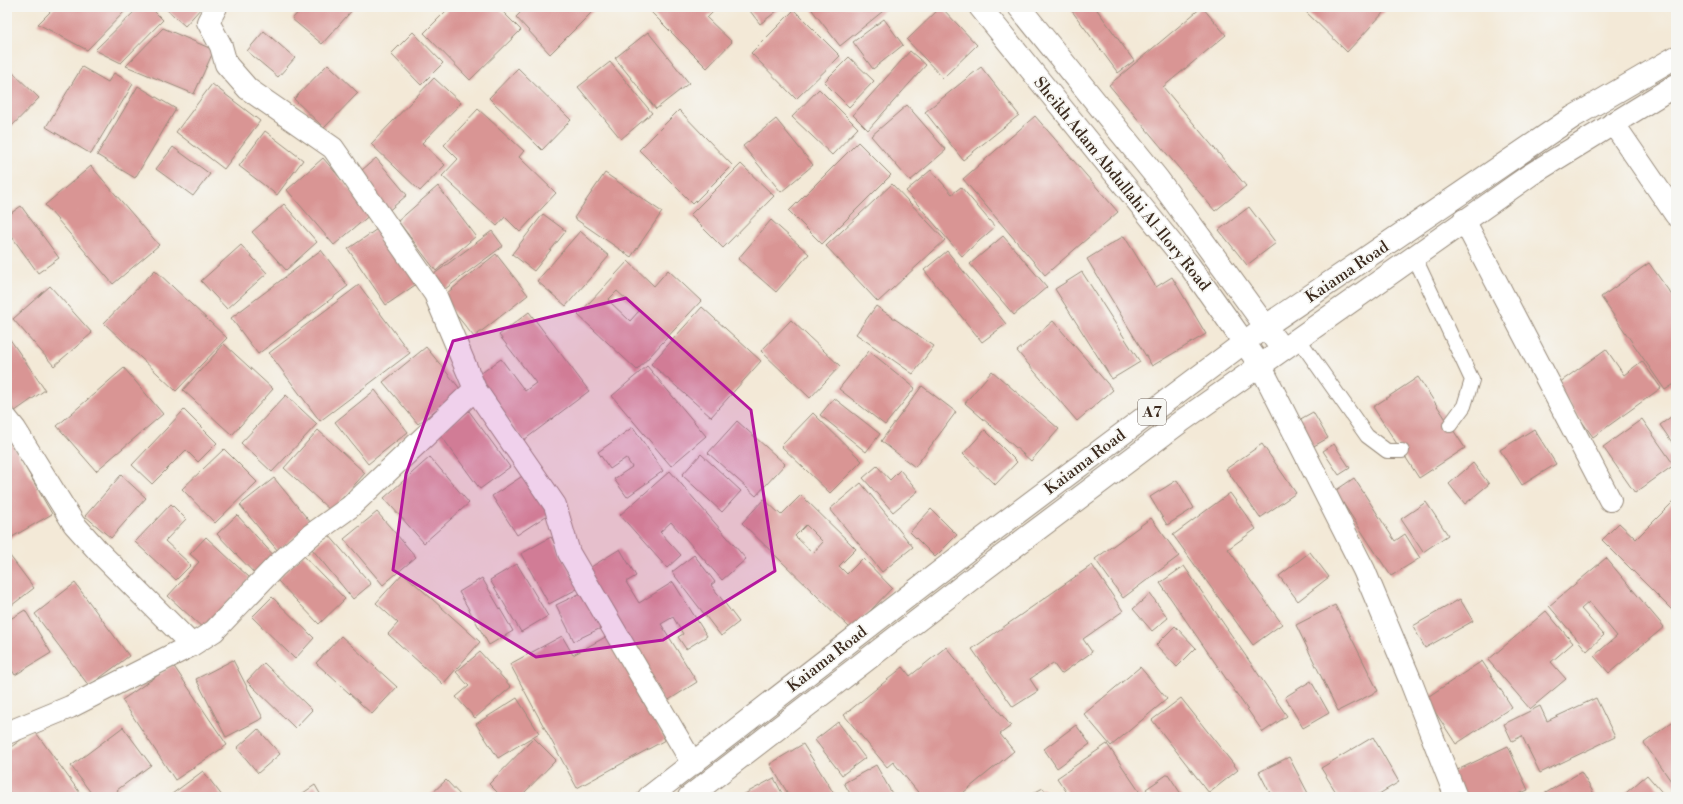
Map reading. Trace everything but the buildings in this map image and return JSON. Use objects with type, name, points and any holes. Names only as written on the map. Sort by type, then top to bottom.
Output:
[{"type":"main road","points":[[216,7],[208,22],[221,46],[226,64],[248,89],[333,148],[435,294],[475,389],[555,505],[569,553],[693,764]]},
{"type":"main road","name":"Sheikh Adam Abdullahi Al-Ilory Road","points":[[980,7],[1189,265],[1260,364],[1364,570],[1411,682],[1456,797]]},
{"type":"main road","name":"Sheikh Adam Abdullahi Al-Ilory Road","points":[[1019,7],[1158,179],[1266,326],[1290,344]]},
{"type":"main road","name":"Kaiama Road","points":[[649,797],[969,549],[1266,326],[1573,117],[1676,57]]},
{"type":"main road","name":"Kaiama Road","points":[[689,797],[974,577],[1260,364],[1530,175],[1676,85]]},
{"type":"main road","points":[[1613,123],[1676,215]]},
{"type":"main road","points":[[1464,220],[1610,500]]},
{"type":"main road","points":[[7,733],[70,707],[192,645],[214,631],[276,566],[311,535],[350,507],[475,389]]},
{"type":"main road","points":[[7,419],[15,429],[74,524],[99,552],[192,645]]},
{"type":"lane","points":[[1414,256],[1472,380],[1464,406],[1450,425]]},
{"type":"lane","points":[[1290,344],[1367,436],[1387,451],[1402,451]]},
{"type":"highlighted area","points":[[626,298],[751,410],[775,571],[663,640],[536,657],[393,570],[406,474],[453,341]]}]
